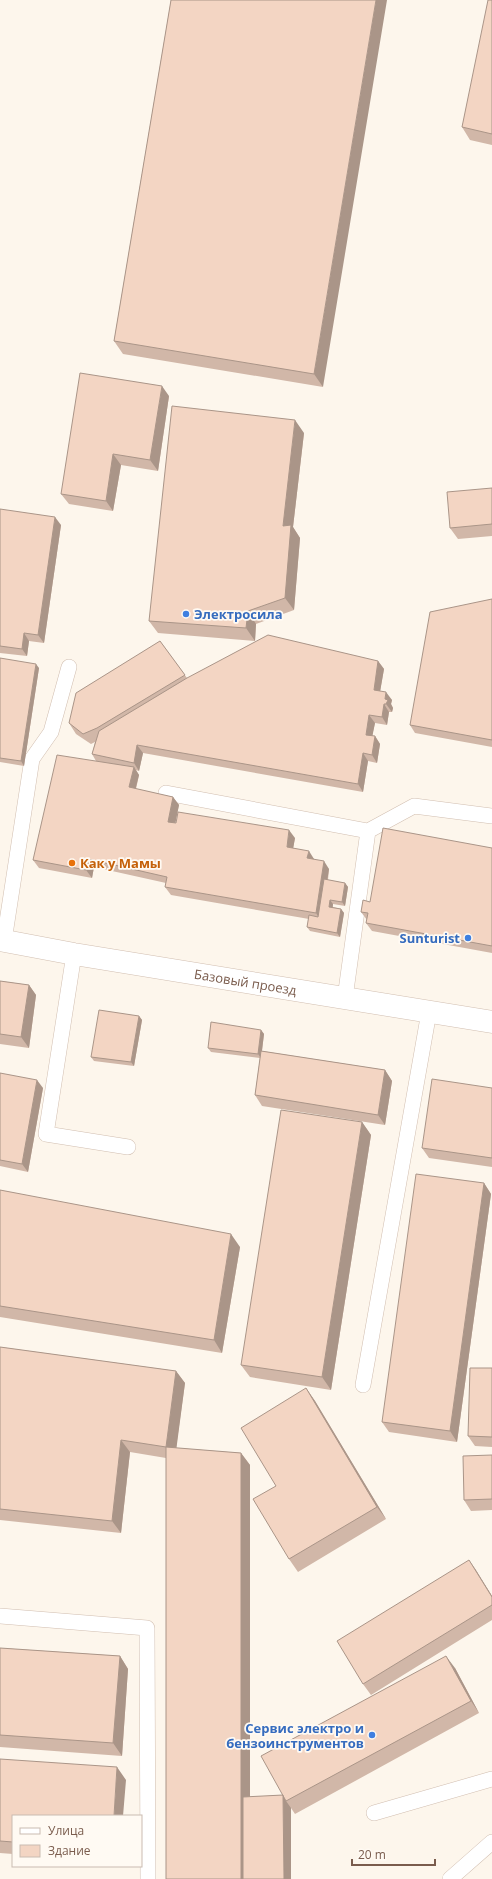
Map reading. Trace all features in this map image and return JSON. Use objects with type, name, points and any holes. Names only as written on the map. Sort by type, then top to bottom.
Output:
[{"type":"street","name":"Базовый проезд","points":[[2,941],[492,1022]]},
{"type":"lane","points":[[2,941],[32,759],[51,732],[69,667]]},
{"type":"lane","points":[[166,793],[368,831],[414,806],[492,816]]},
{"type":"lane","points":[[345,998],[368,831]]},
{"type":"lane","points":[[74,954],[46,1134],[128,1147]]},
{"type":"lane","points":[[363,1384],[430,1012]]},
{"type":"lane","points":[[0,1616],[147,1628],[148,1879]]},
{"type":"lane","points":[[374,1813],[492,1779]]},
{"type":"lane","points":[[450,1879],[492,1842]]},
{"type":"building","points":[[171,0],[376,0],[314,374],[114,341]]},
{"type":"building","points":[[488,0],[492,0],[492,134],[462,127]]},
{"type":"building","points":[[80,373],[162,386],[150,460],[113,454],[106,501],[61,494]]},
{"type":"building","points":[[172,406],[295,420],[283,526],[291,525],[285,598],[248,611],[246,628],[149,621]]},
{"type":"building","points":[[492,488],[492,524],[450,528],[447,492]]},
{"type":"building","points":[[0,509],[55,517],[38,635],[24,633],[22,649],[0,646]]},
{"type":"building","points":[[492,599],[492,740],[410,725],[430,612]]},
{"type":"building","points":[[268,635],[378,661],[374,690],[386,692],[385,699],[388,700],[386,704],[384,704],[382,717],[369,715],[366,735],[375,736],[372,755],[363,753],[358,784],[137,745],[134,763],[92,754],[99,731],[187,678]]},
{"type":"building","points":[[160,641],[185,675],[97,728],[83,734],[69,723],[76,693]]},
{"type":"building","points":[[0,658],[36,664],[21,761],[0,758]]},
{"type":"building","points":[[57,755],[134,767],[129,787],[173,797],[168,822],[176,823],[178,812],[289,830],[287,847],[309,851],[307,858],[324,861],[316,913],[165,887],[167,877],[88,859],[86,870],[33,860]]},
{"type":"building","points":[[383,828],[492,848],[492,946],[366,923],[368,913],[361,912],[363,900],[370,902]]},
{"type":"building","points":[[324,879],[345,883],[342,902],[330,900],[329,907],[341,909],[337,933],[307,927],[309,915],[318,917]]},
{"type":"building","points":[[0,981],[29,985],[21,1037],[0,1034]]},
{"type":"building","points":[[99,1010],[139,1016],[131,1062],[91,1057]]},
{"type":"building","points":[[211,1022],[261,1030],[258,1054],[208,1048]]},
{"type":"building","points":[[261,1051],[385,1070],[378,1115],[255,1095]]},
{"type":"building","points":[[0,1073],[37,1080],[22,1164],[0,1160]]},
{"type":"building","points":[[432,1079],[492,1088],[492,1158],[422,1148]]},
{"type":"building","points":[[281,1110],[362,1122],[322,1377],[241,1365]]},
{"type":"building","points":[[416,1174],[484,1183],[450,1431],[382,1422]]},
{"type":"building","points":[[0,1190],[231,1234],[214,1340],[0,1306]]},
{"type":"building","points":[[0,1347],[176,1371],[166,1447],[121,1440],[112,1521],[0,1509]]},
{"type":"building","points":[[470,1368],[492,1368],[492,1437],[468,1436]]},
{"type":"building","points":[[306,1388],[377,1507],[289,1559],[253,1499],[276,1486],[241,1428]]},
{"type":"building","points":[[166,1447],[241,1453],[241,1879],[166,1879]]},
{"type":"building","points":[[492,1455],[492,1499],[464,1500],[463,1456]]},
{"type":"building","points":[[469,1560],[492,1597],[492,1605],[363,1684],[337,1641]]},
{"type":"building","points":[[0,1648],[120,1656],[113,1743],[0,1735]]},
{"type":"building","points":[[446,1656],[471,1701],[286,1801],[261,1756]]},
{"type":"building","points":[[0,1759],[117,1767],[114,1815],[12,1815],[12,1842],[0,1841]]},
{"type":"building","points":[[283,1795],[284,1879],[243,1879],[243,1797]]},
{"type":"place","name":"Электросила","points":[[186,614]]},
{"type":"place","name":"Как у Мамы","points":[[72,863]]},
{"type":"place","name":"Sunturist","points":[[468,938]]},
{"type":"place","name":"Сервис электро и бензоинструментов","points":[[372,1735]]}]
